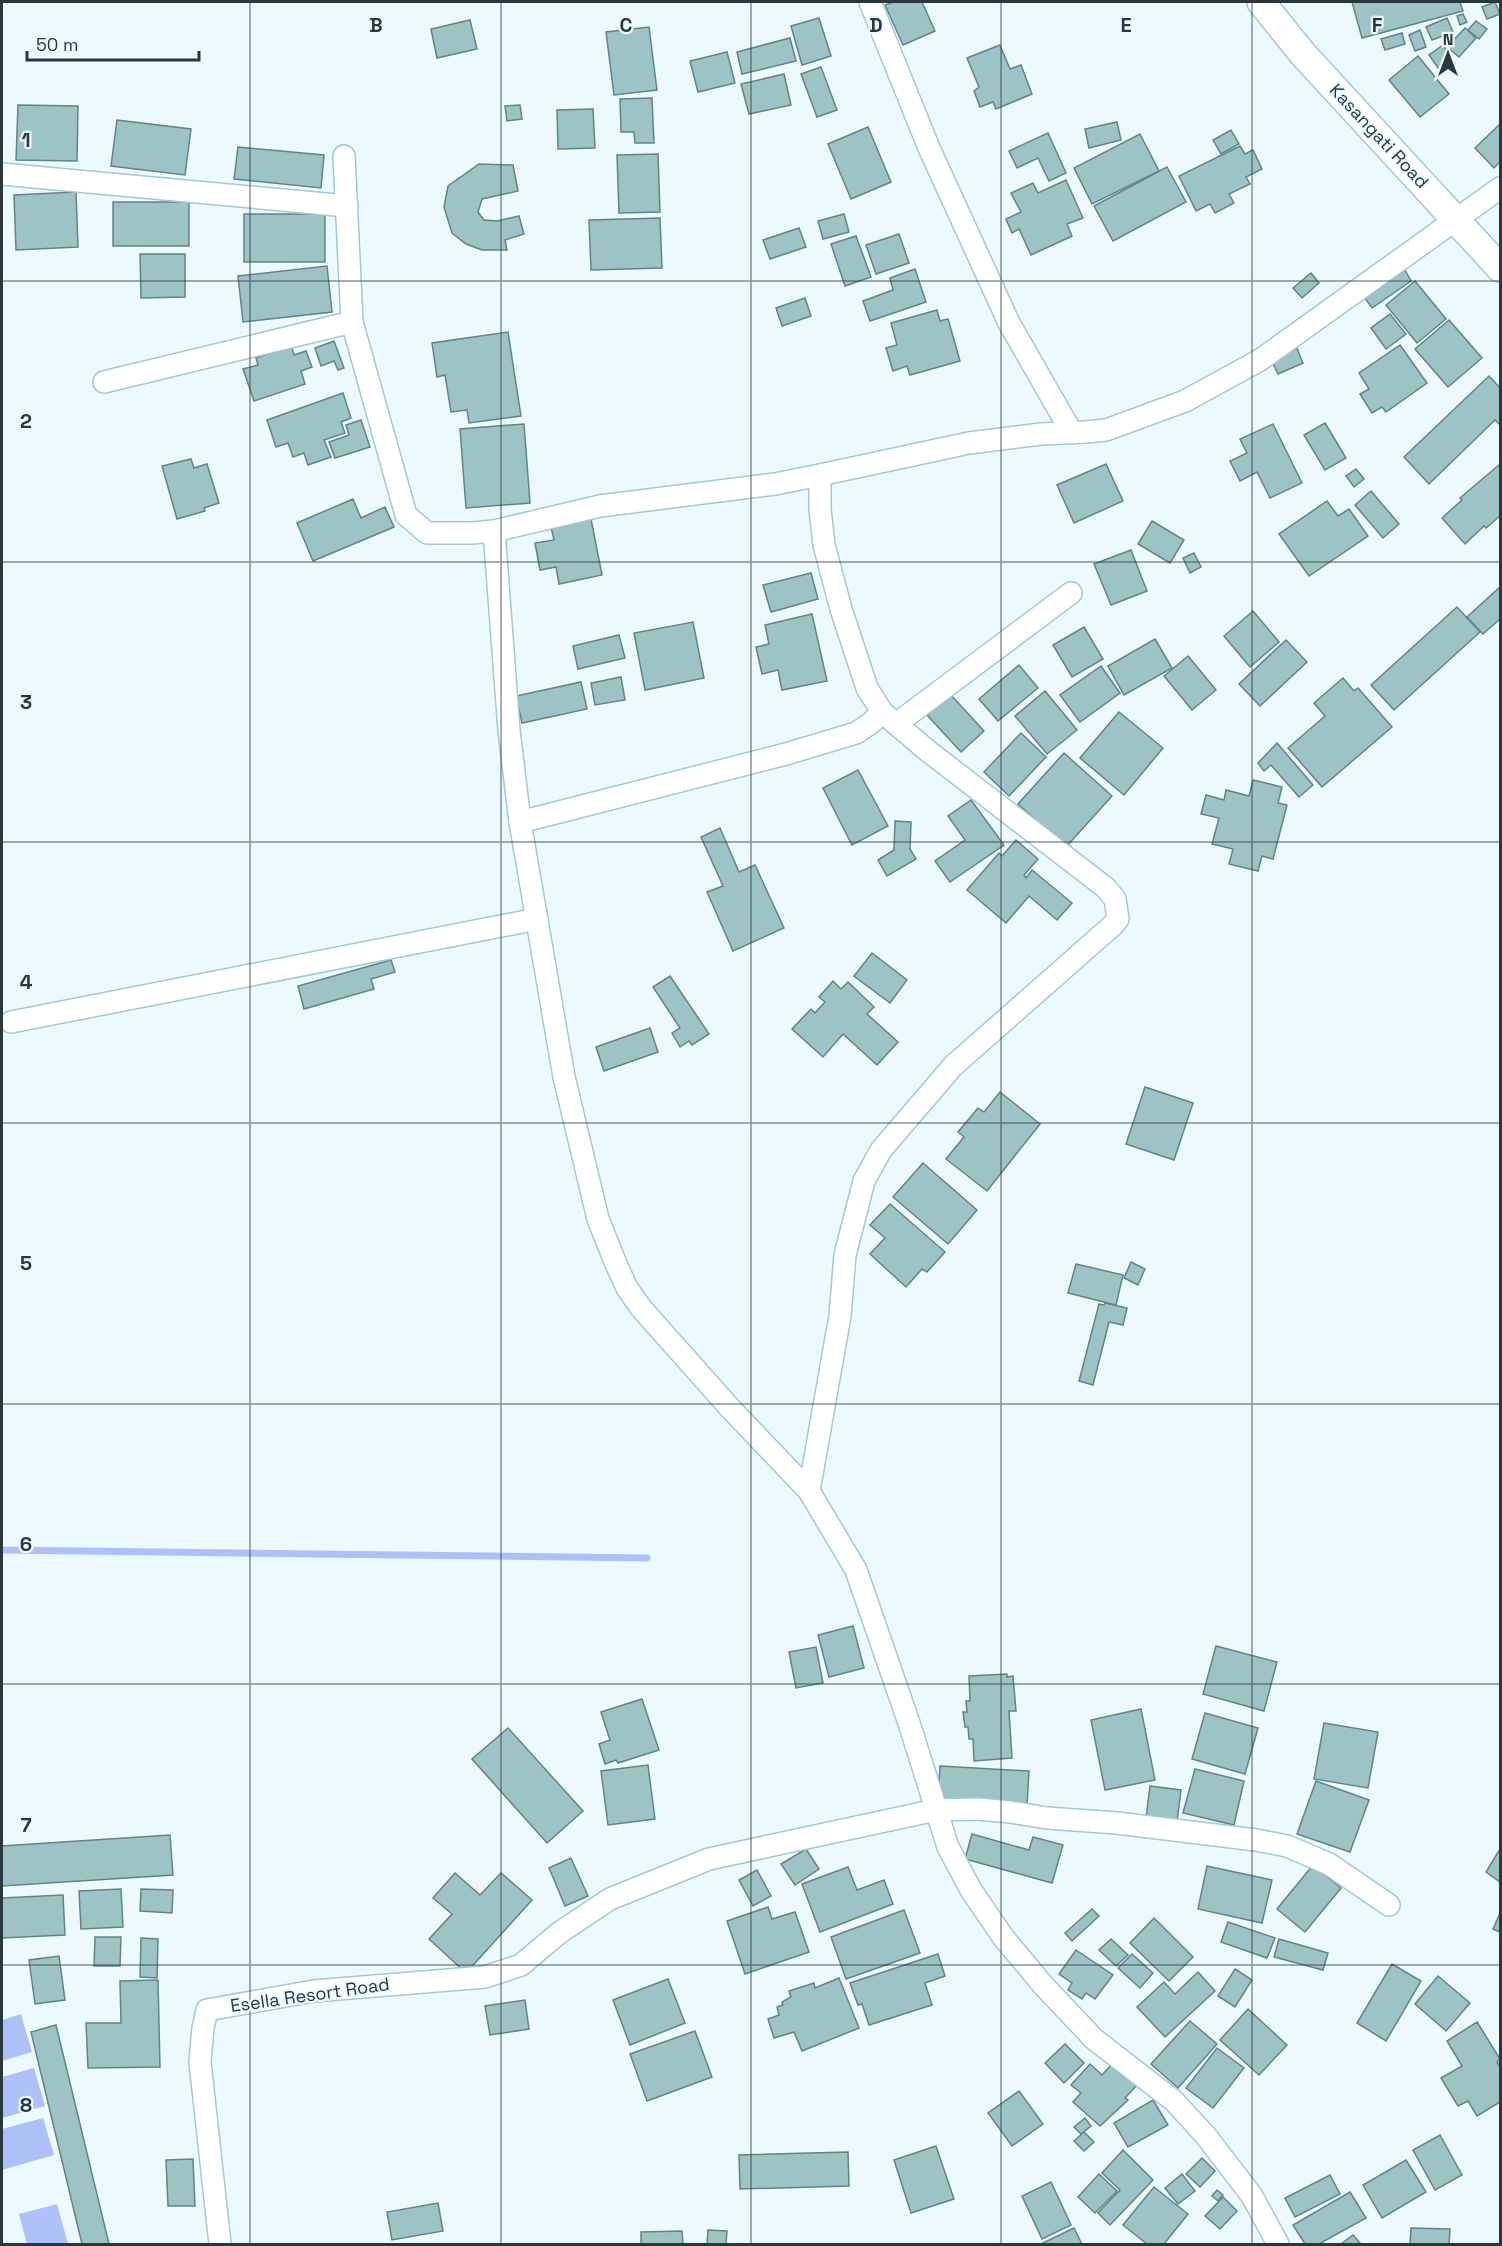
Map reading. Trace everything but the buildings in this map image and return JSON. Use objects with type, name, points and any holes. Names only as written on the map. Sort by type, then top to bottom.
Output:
[{"type":"street","points":[[870,2],[929,148],[1009,323],[1072,433]]},
{"type":"street","name":"Kasangati Road","points":[[1261,2],[1302,53],[1500,268]]},
{"type":"street","points":[[344,156],[352,322],[406,515],[427,533],[494,531],[600,506],[775,484],[969,442],[1106,430],[1185,401],[1251,365],[1500,188]]},
{"type":"street","points":[[2,174],[347,206]]},
{"type":"street","points":[[104,382],[352,322]]},
{"type":"street","points":[[809,1491],[840,1316],[845,1255],[864,1181],[881,1150],[953,1066],[1113,925],[1118,918],[1115,899],[1106,888],[928,751],[889,718],[867,688],[841,609],[824,546],[820,509],[820,476]]},
{"type":"street","points":[[494,531],[509,730],[520,822],[564,1077],[598,1219],[623,1280],[641,1308],[729,1407],[809,1491],[856,1570],[909,1723],[948,1847],[971,1890],[1003,1937],[1043,1985],[1094,2039],[1174,2101],[1206,2136],[1252,2196],[1278,2244]]},
{"type":"street","points":[[520,822],[786,754],[856,733],[872,723],[889,718],[1071,593]]},
{"type":"street","points":[[11,1022],[537,918]]},
{"type":"street","points":[[936,1810],[978,1809],[1010,1812],[1256,1840],[1287,1846],[1329,1864],[1389,1905]]},
{"type":"street","name":"Esella Resort Road","points":[[219,2244],[200,2062],[207,2010],[314,1991],[486,1977],[521,1965],[559,1933],[610,1899],[708,1859],[936,1810]]},
{"type":"water","points":[[21,2014],[32,2052],[2,2061],[2,2020]]},
{"type":"water","points":[[34,2068],[45,2106],[2,2118],[2,2077]]},
{"type":"water","points":[[43,2118],[54,2155],[2,2170],[2,2129]]},
{"type":"water","points":[[57,2204],[68,2244],[27,2244],[19,2214]]},
{"type":"waterway","points":[[2,1550],[647,1558]]}]
